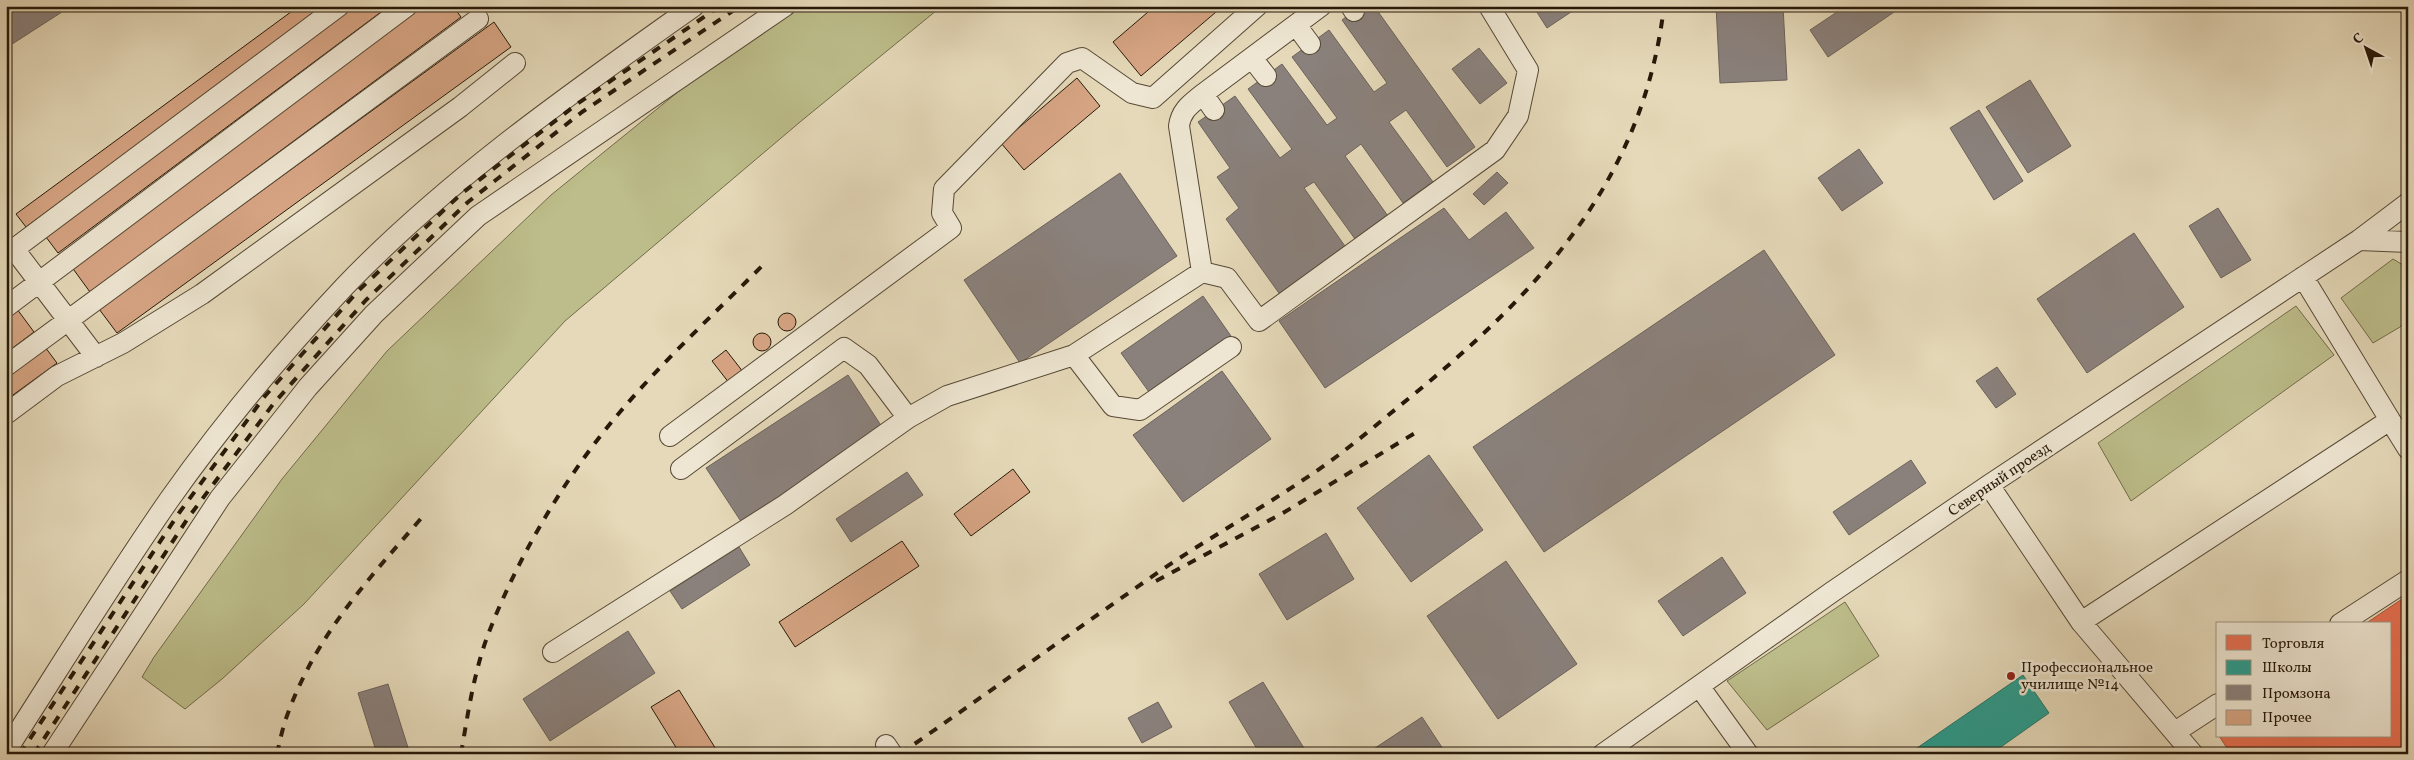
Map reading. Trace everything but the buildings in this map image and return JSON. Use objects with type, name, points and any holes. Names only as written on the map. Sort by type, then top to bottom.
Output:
[{"type":"street","points":[[96,357],[69,319],[10,252],[339,6]]},
{"type":"street","points":[[6,306],[407,6]]},
{"type":"street","points":[[6,750],[169,500],[255,386],[347,285],[452,186],[570,94],[694,6]]},
{"type":"street","points":[[52,754],[220,498],[308,387],[374,314],[478,216],[785,6]]},
{"type":"street","points":[[670,436],[951,228],[942,214],[944,189],[1067,63],[1082,58],[1132,93],[1153,98],[1258,6]]},
{"type":"street","points":[[1202,272],[1179,126],[1180,116],[1186,108],[1209,102],[1252,58],[1321,6]]},
{"type":"street","points":[[554,652],[785,505],[908,418],[947,396],[1074,355],[1202,272],[1227,278],[1258,321],[1464,164],[1495,150],[1518,116],[1528,70],[1489,6]]},
{"type":"street","points":[[6,366],[478,18]]},
{"type":"street","points":[[1296,25],[1310,44]]},
{"type":"street","points":[[1252,58],[1266,76]]},
{"type":"street","points":[[6,414],[57,376],[123,343],[202,294],[460,106],[514,63]]},
{"type":"street","name":"Северный проезд","points":[[1604,754],[1989,485],[2359,240],[2408,203]]},
{"type":"street","points":[[2359,240],[2408,242]]},
{"type":"street","points":[[2303,277],[2408,449]]},
{"type":"street","points":[[1074,355],[1113,406],[1140,410],[1231,347]]},
{"type":"street","points":[[681,469],[844,348],[868,365],[908,418]]},
{"type":"street","points":[[2081,622],[2390,420]]},
{"type":"street","points":[[1989,485],[2081,622],[2193,754]]},
{"type":"street","points":[[2343,622],[2408,580]]},
{"type":"street","points":[[1699,686],[1748,754]]},
{"type":"street","points":[[2175,732],[2216,705]]},
{"type":"green space","points":[[796,6],[942,6],[800,122],[565,321],[304,604],[222,679],[185,709],[142,677],[154,657],[282,479],[387,351],[551,195],[721,57]]},
{"type":"green space","points":[[2393,259],[2408,268],[2408,318],[2400,327],[2373,343],[2341,298]]},
{"type":"green space","points":[[2296,306],[2334,355],[2131,501],[2098,443]]},
{"type":"green space","points":[[1845,602],[1879,656],[1767,730],[1727,681]]},
{"type":"railway","points":[[20,754],[179,513],[265,396],[358,291],[461,194],[577,104],[720,6]]},
{"type":"railway","points":[[34,754],[188,518],[274,403],[366,300],[468,202],[582,112],[740,6]]},
{"type":"railway","points":[[900,754],[1163,569],[1332,460],[1460,355],[1503,314],[1543,271],[1579,226],[1610,177],[1634,125],[1653,68],[1664,6]]},
{"type":"railway","points":[[461,754],[475,677],[489,632],[529,545],[563,489],[600,436],[620,412],[672,355],[763,265]]},
{"type":"railway","points":[[1156,581],[1283,513],[1415,433]]},
{"type":"railway","points":[[277,754],[288,713],[314,657],[365,584],[424,515]]},
{"type":"place","name":"Профессиональное училище №14","points":[[2011,676]]}]
